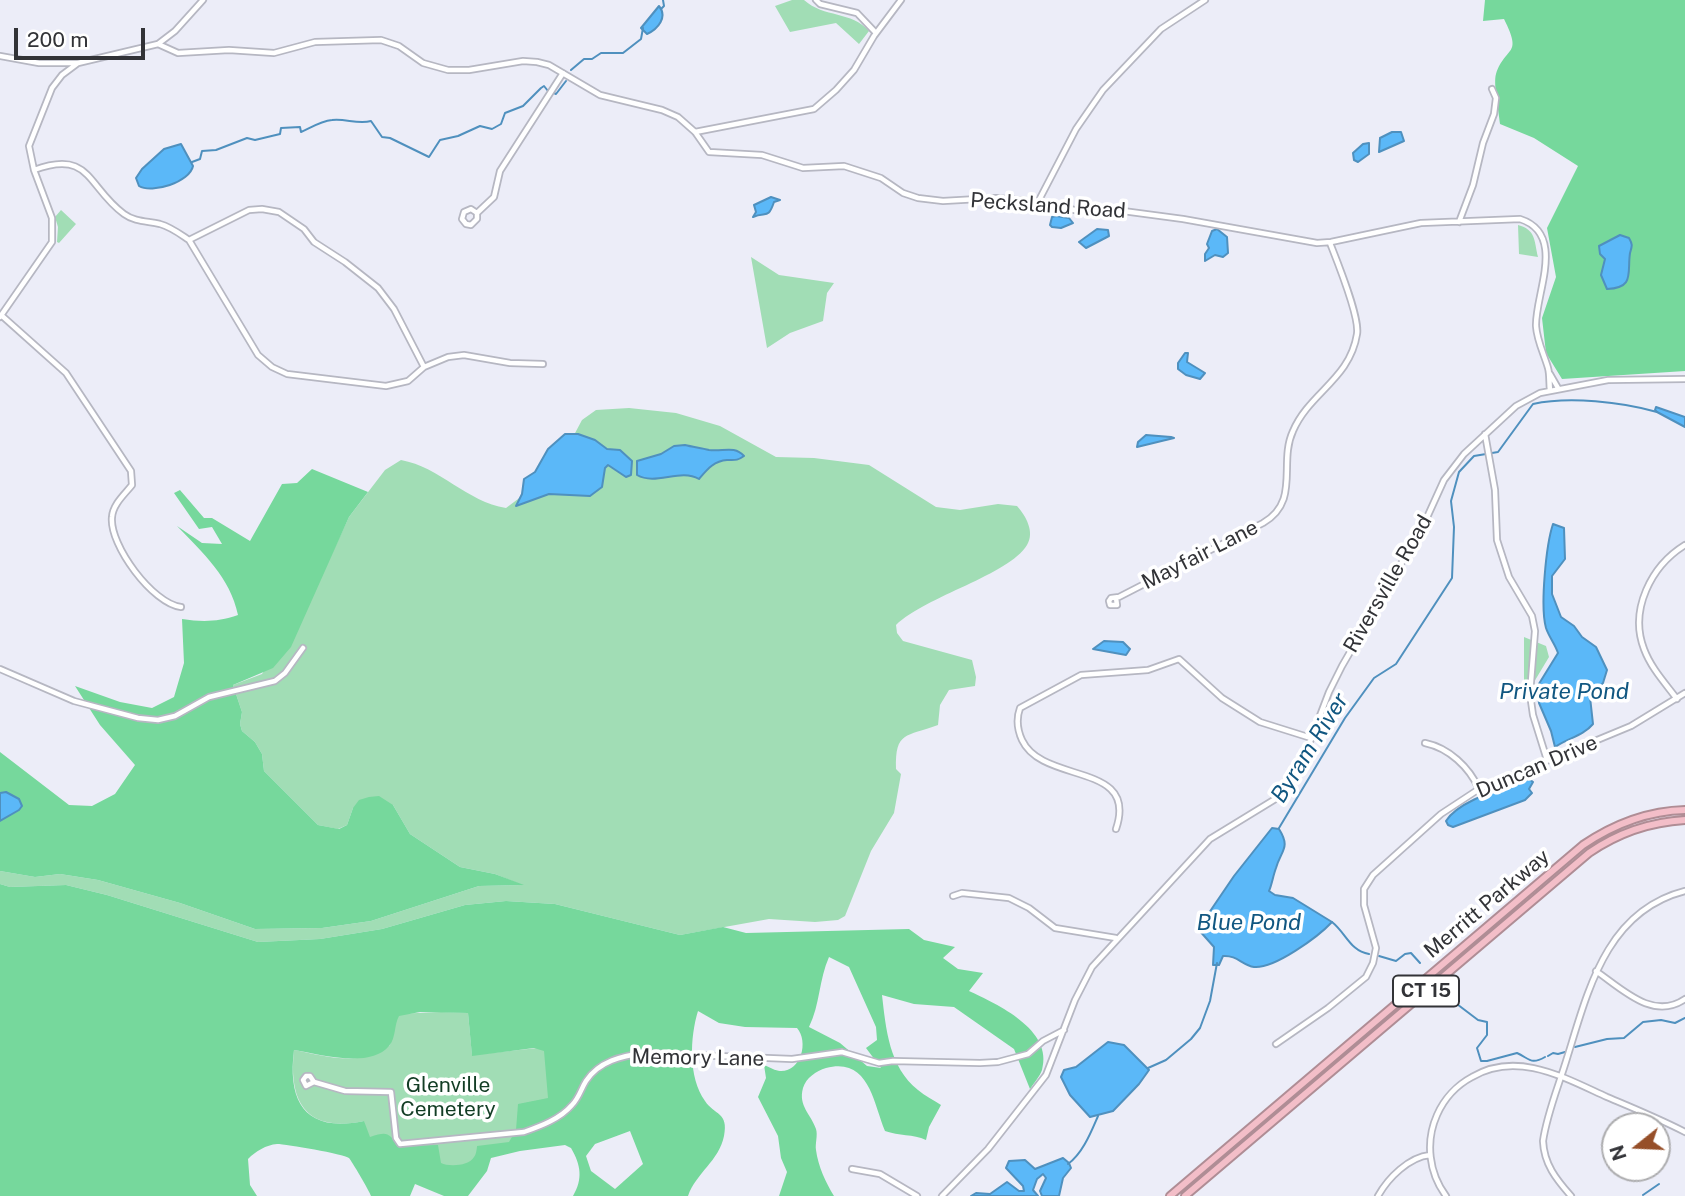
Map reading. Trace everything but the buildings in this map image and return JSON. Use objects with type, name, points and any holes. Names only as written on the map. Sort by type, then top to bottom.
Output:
[{"type":"highway","name":"Merritt Parkway","points":[[1170,1196],[1583,845],[1633,819],[1685,810]]},
{"type":"highway","name":"Merritt Parkway","points":[[1185,1196],[1589,853],[1609,840],[1638,828],[1685,820]]},
{"type":"street","points":[[0,56],[39,63],[78,63],[158,44],[183,23],[203,0]]},
{"type":"street","points":[[816,0],[821,4],[857,13],[877,33]]},
{"type":"street","points":[[695,132],[814,109],[855,69],[901,0]]},
{"type":"street","points":[[1038,202],[1073,135],[1103,90],[1161,29],[1205,0]]},
{"type":"street","name":"Pecksland Road","points":[[158,44],[178,52],[274,52],[315,43],[381,40],[399,46],[424,64],[448,71],[523,61],[549,65],[600,94],[662,110],[678,117],[695,132],[705,148],[715,154],[762,155],[803,167],[844,166],[881,178],[903,193],[918,198],[943,201],[996,198],[1038,202],[1079,211],[1123,211],[1308,242],[1329,242],[1421,223],[1514,218],[1530,223],[1538,231],[1543,244],[1546,271],[1537,314],[1537,330],[1549,374],[1550,390]]},
{"type":"street","points":[[55,63],[62,75]]},
{"type":"street","points":[[78,63],[62,75],[43,107],[29,146],[34,170],[52,218],[52,242],[1,316],[66,373],[131,471],[132,485],[112,513],[114,530],[126,557],[144,582],[161,599],[181,607]]},
{"type":"street","points":[[477,213],[494,197],[500,171],[563,73]]},
{"type":"street","points":[[1459,222],[1494,114],[1496,98],[1493,89]]},
{"type":"street","points":[[34,170],[51,164],[66,163],[83,169],[123,214],[142,223],[160,224],[189,240],[258,355],[272,368],[287,374],[386,386],[408,381],[424,367],[464,355],[510,363],[543,364]]},
{"type":"street","points":[[189,240],[249,210],[279,212],[304,229],[314,242],[378,288],[394,309],[424,367]]},
{"type":"street","name":"Mayfair Lane","points":[[1116,598],[1264,523],[1280,508],[1287,484],[1288,444],[1294,427],[1349,362],[1358,332],[1357,319],[1329,242]]},
{"type":"street","name":"Pecksland Road","points":[[1549,374],[1558,388]]},
{"type":"street","name":"Riversville Road","points":[[942,1196],[988,1149],[1037,1089],[1046,1075],[1083,982],[1116,938],[1210,839],[1288,790],[1300,769],[1342,666],[1424,524],[1444,480],[1454,466],[1485,434],[1530,397],[1558,388],[1608,380],[1685,379]]},
{"type":"street","points":[[1485,434],[1491,462],[1497,540],[1501,556],[1532,616],[1535,631],[1530,694],[1532,715],[1547,760]]},
{"type":"street","points":[[1677,699],[1653,667],[1642,641],[1640,622],[1647,586],[1670,556],[1685,545]]},
{"type":"street","points":[[0,669],[74,701],[138,718],[158,720],[176,716],[209,697],[275,681],[285,673],[303,648]]},
{"type":"street","points":[[1115,830],[1120,812],[1119,802],[1110,787],[1047,764],[1025,746],[1018,732],[1017,716],[1020,708],[1081,675],[1147,670],[1179,659],[1222,698],[1260,722],[1311,738]]},
{"type":"street","name":"Duncan Drive","points":[[1276,1044],[1366,977],[1376,948],[1364,905],[1364,889],[1373,875],[1441,814],[1479,789],[1631,726],[1685,693]]},
{"type":"street","points":[[1425,743],[1446,750],[1473,776],[1479,789]]},
{"type":"street","points":[[1571,1196],[1550,1171],[1544,1151],[1545,1130],[1596,971],[1610,945],[1629,924],[1653,906],[1685,891]]},
{"type":"street","points":[[953,896],[962,893],[1009,898],[1023,904],[1055,928],[1116,938]]},
{"type":"street","points":[[1596,971],[1647,1005],[1668,1008],[1685,999]]},
{"type":"street","name":"Memory Lane","points":[[314,1082],[356,1093],[391,1092],[396,1138],[400,1144],[524,1132],[541,1126],[573,1104],[586,1080],[598,1069],[626,1055],[792,1059],[842,1052],[879,1063],[998,1062],[1028,1054],[1043,1041],[1065,1030]]},
{"type":"street","points":[[1446,1196],[1436,1179],[1430,1155],[1432,1131],[1439,1109],[1465,1080],[1489,1068],[1528,1066],[1561,1077],[1685,1132]]},
{"type":"street","points":[[1378,1196],[1384,1186],[1409,1163],[1430,1155]]},
{"type":"street","points":[[852,1169],[880,1174],[917,1196]]},
{"type":"green space","points":[[792,0],[804,0],[820,10],[854,20],[869,31],[859,44],[836,23],[790,32],[775,6]]},
{"type":"green space","points":[[1485,0],[1685,0],[1685,371],[1562,379],[1546,353],[1542,318],[1556,277],[1547,228],[1578,166],[1534,138],[1500,124],[1495,79],[1500,65],[1511,50],[1512,40],[1504,19],[1483,21]]},
{"type":"green space","points":[[61,210],[76,224],[59,243],[55,217]]},
{"type":"green space","points":[[1518,225],[1531,233],[1538,257],[1519,254]]},
{"type":"green space","points":[[751,257],[779,275],[834,283],[827,293],[823,321],[790,333],[767,348]]},
{"type":"green space","points":[[629,408],[676,413],[720,426],[776,457],[814,458],[869,465],[936,507],[960,510],[998,504],[1017,506],[1026,519],[1030,530],[1029,540],[1017,556],[986,576],[927,604],[896,625],[897,633],[903,641],[972,660],[975,686],[949,690],[940,705],[938,725],[910,734],[900,742],[896,769],[901,774],[894,813],[871,851],[845,916],[838,920],[815,922],[769,919],[680,935],[555,904],[506,901],[465,905],[382,929],[320,939],[258,942],[66,885],[10,887],[0,884],[0,871],[35,877],[60,874],[98,880],[180,903],[255,929],[322,928],[371,921],[479,886],[522,885],[495,874],[460,867],[410,834],[393,805],[353,808],[347,825],[338,829],[318,825],[264,771],[262,754],[255,742],[242,731],[242,712],[233,685],[262,674],[314,592],[349,517],[385,470],[401,460],[415,464],[479,499],[506,508],[530,490],[574,435],[582,420],[596,410]]},
{"type":"green space","points":[[312,469],[368,492],[349,517],[291,647],[273,668],[233,685],[242,712],[242,731],[255,742],[262,754],[264,771],[318,825],[339,829],[347,825],[359,800],[379,796],[393,805],[410,834],[460,867],[495,874],[524,885],[479,886],[371,921],[322,928],[255,929],[180,903],[98,880],[60,874],[35,877],[0,871],[0,821],[19,810],[3,792],[0,793],[0,752],[69,805],[92,806],[115,794],[135,765],[100,725],[75,686],[120,702],[152,708],[174,697],[184,663],[182,619],[210,621],[238,615],[222,577],[177,526],[202,543],[222,544],[212,527],[199,529],[174,493],[180,490],[204,518],[212,518],[250,541],[282,484],[297,483]]},
{"type":"green space","points":[[1524,637],[1546,646],[1549,657],[1531,687],[1531,697],[1524,696]]},
{"type":"green space","points":[[0,884],[10,887],[66,885],[258,942],[320,939],[382,929],[465,905],[506,901],[555,904],[680,935],[723,927],[746,933],[909,929],[924,940],[955,947],[943,958],[958,969],[983,973],[969,991],[1020,1020],[1040,1043],[1043,1056],[1042,1070],[1030,1089],[1014,1049],[954,1007],[914,1004],[882,995],[885,1021],[895,1059],[908,1081],[941,1105],[929,1127],[926,1140],[890,1133],[885,1131],[867,1084],[852,1069],[840,1066],[826,1068],[812,1075],[803,1088],[802,1100],[816,1129],[816,1150],[820,1168],[834,1196],[779,1196],[787,1172],[781,1158],[778,1136],[758,1097],[766,1078],[764,1065],[780,1071],[793,1067],[798,1062],[802,1041],[797,1028],[745,1027],[719,1023],[698,1011],[693,1033],[693,1069],[699,1091],[709,1106],[723,1118],[725,1128],[717,1153],[696,1180],[688,1196],[573,1196],[578,1184],[579,1166],[571,1148],[565,1145],[491,1158],[487,1171],[468,1196],[444,1196],[415,1184],[410,1196],[371,1196],[349,1158],[277,1144],[261,1149],[248,1159],[250,1185],[257,1196],[0,1196]],"holes":[[[829,957],[849,967],[876,1027],[877,1040],[866,1048],[881,1068],[867,1066],[840,1043],[809,1027]],[[420,1012],[468,1013],[472,1056],[534,1048],[544,1051],[548,1098],[518,1104],[516,1130],[509,1142],[477,1146],[471,1160],[454,1165],[441,1163],[438,1145],[399,1146],[387,1134],[370,1137],[364,1121],[328,1123],[305,1110],[294,1086],[294,1050],[330,1057],[370,1057],[389,1046],[399,1016]],[[630,1131],[643,1164],[615,1189],[591,1171],[586,1156],[595,1144]]]},
{"type":"green space","name":"Glenville Cemetery","points":[[468,1013],[472,1055],[547,1047],[553,1103],[517,1144],[478,1164],[436,1170],[394,1150],[365,1141],[364,1121],[344,1124],[328,1122],[315,1118],[305,1110],[294,1085],[294,1050],[331,1057],[368,1056],[390,1045],[394,1014]]},
{"type":"water","points":[[659,6],[662,18],[655,29],[647,34],[641,28]]},
{"type":"water","points":[[1392,132],[1401,132],[1404,141],[1379,152],[1380,138]]},
{"type":"water","points":[[1369,143],[1369,154],[1358,162],[1354,160],[1353,153],[1363,144]]},
{"type":"water","points":[[181,144],[193,166],[185,177],[161,187],[139,186],[136,178],[142,169],[164,149]]},
{"type":"water","points":[[771,197],[780,200],[774,202],[768,213],[753,217],[756,212],[754,205]]},
{"type":"water","points":[[1052,217],[1069,218],[1073,223],[1061,228],[1052,227]]},
{"type":"water","points":[[1097,229],[1108,230],[1109,236],[1086,248],[1079,242]]},
{"type":"water","points":[[1217,229],[1227,237],[1228,253],[1223,257],[1215,255],[1205,261],[1209,248],[1207,244],[1212,231]]},
{"type":"water","points":[[1620,235],[1629,238],[1632,244],[1628,278],[1622,286],[1607,289],[1601,275],[1605,259],[1600,254],[1599,246]]},
{"type":"water","points":[[1185,353],[1188,353],[1187,362],[1205,373],[1200,379],[1186,375],[1178,369],[1178,363]]},
{"type":"water","points":[[1656,407],[1685,417],[1685,427],[1657,412]]},
{"type":"water","points":[[565,434],[578,434],[595,440],[607,449],[620,450],[632,461],[631,475],[626,477],[608,465],[605,468],[602,487],[590,496],[549,494],[516,506],[522,494],[524,479],[535,472],[548,449]]},
{"type":"water","points":[[1146,435],[1174,438],[1137,447],[1138,442]]},
{"type":"water","points":[[685,445],[709,450],[732,450],[744,456],[718,462],[699,479],[684,475],[652,479],[637,475],[637,461],[661,454],[674,446]]},
{"type":"water","name":"Private Pond","points":[[1553,524],[1564,528],[1565,559],[1552,576],[1552,594],[1561,617],[1596,647],[1607,670],[1603,683],[1590,697],[1593,724],[1555,747],[1539,703],[1537,687],[1558,653],[1544,618],[1546,561]]},
{"type":"water","points":[[1104,641],[1123,642],[1130,649],[1126,655],[1093,649]]},
{"type":"water","points":[[1529,779],[1533,782],[1529,789],[1532,793],[1525,800],[1453,827],[1448,825],[1446,821],[1453,813],[1472,800]]},
{"type":"water","points":[[6,792],[19,799],[22,806],[0,821],[0,793]]},
{"type":"water","name":"Blue Pond","points":[[1272,828],[1279,829],[1285,845],[1269,891],[1275,895],[1293,898],[1332,922],[1317,936],[1273,963],[1254,967],[1223,956],[1219,965],[1213,965],[1214,947],[1198,929],[1234,876]]},
{"type":"water","points":[[1108,1042],[1124,1045],[1149,1070],[1113,1111],[1090,1117],[1070,1095],[1061,1077],[1064,1070],[1076,1067]]},
{"type":"water","points":[[1063,1158],[1071,1168],[1063,1178],[1059,1196],[1042,1196],[1040,1191],[1046,1178],[1043,1174],[1037,1179],[1033,1190],[1038,1196],[971,1196],[976,1193],[990,1194],[1007,1182],[1019,1191],[1024,1191],[1023,1186],[1006,1168],[1009,1161],[1025,1160],[1035,1169]]},
{"type":"waterway","points":[[661,9],[664,6],[663,0]]},
{"type":"waterway","points":[[571,70],[584,59],[592,59],[601,53],[623,53],[641,39],[643,28]]},
{"type":"waterway","points":[[554,93],[556,94],[566,81]]},
{"type":"waterway","points":[[192,162],[200,159],[202,151],[216,150],[247,138],[255,140],[280,134],[281,128],[300,127],[301,132],[324,122],[337,120],[371,121],[382,137],[390,138],[429,157],[440,140],[458,136],[480,126],[492,129],[501,124],[505,113],[523,106],[541,88],[544,86],[548,91]]},
{"type":"waterway","name":"Byram River","points":[[1279,828],[1345,718],[1374,678],[1396,664],[1452,578],[1454,527],[1451,501],[1459,472],[1474,456],[1498,452],[1533,404],[1563,400],[1595,401],[1657,412]]},
{"type":"waterway","points":[[1332,922],[1357,949],[1369,954]]},
{"type":"waterway","points":[[1379,956],[1396,961],[1411,953],[1420,963]]},
{"type":"waterway","name":"Byram River","points":[[1148,1068],[1166,1060],[1200,1028],[1210,1001],[1217,963]]},
{"type":"waterway","points":[[1445,995],[1478,1020],[1487,1022],[1487,1035],[1477,1048],[1481,1061],[1517,1053],[1533,1061],[1545,1057]]},
{"type":"waterway","points":[[1575,1047],[1624,1038],[1643,1022],[1661,1020],[1675,1023],[1685,1018]]},
{"type":"waterway","points":[[1548,1056],[1565,1052]]},
{"type":"waterway","name":"Byram River","points":[[1068,1164],[1082,1148],[1098,1116]]},
{"type":"waterway","points":[[1643,1195],[1659,1184]]}]
